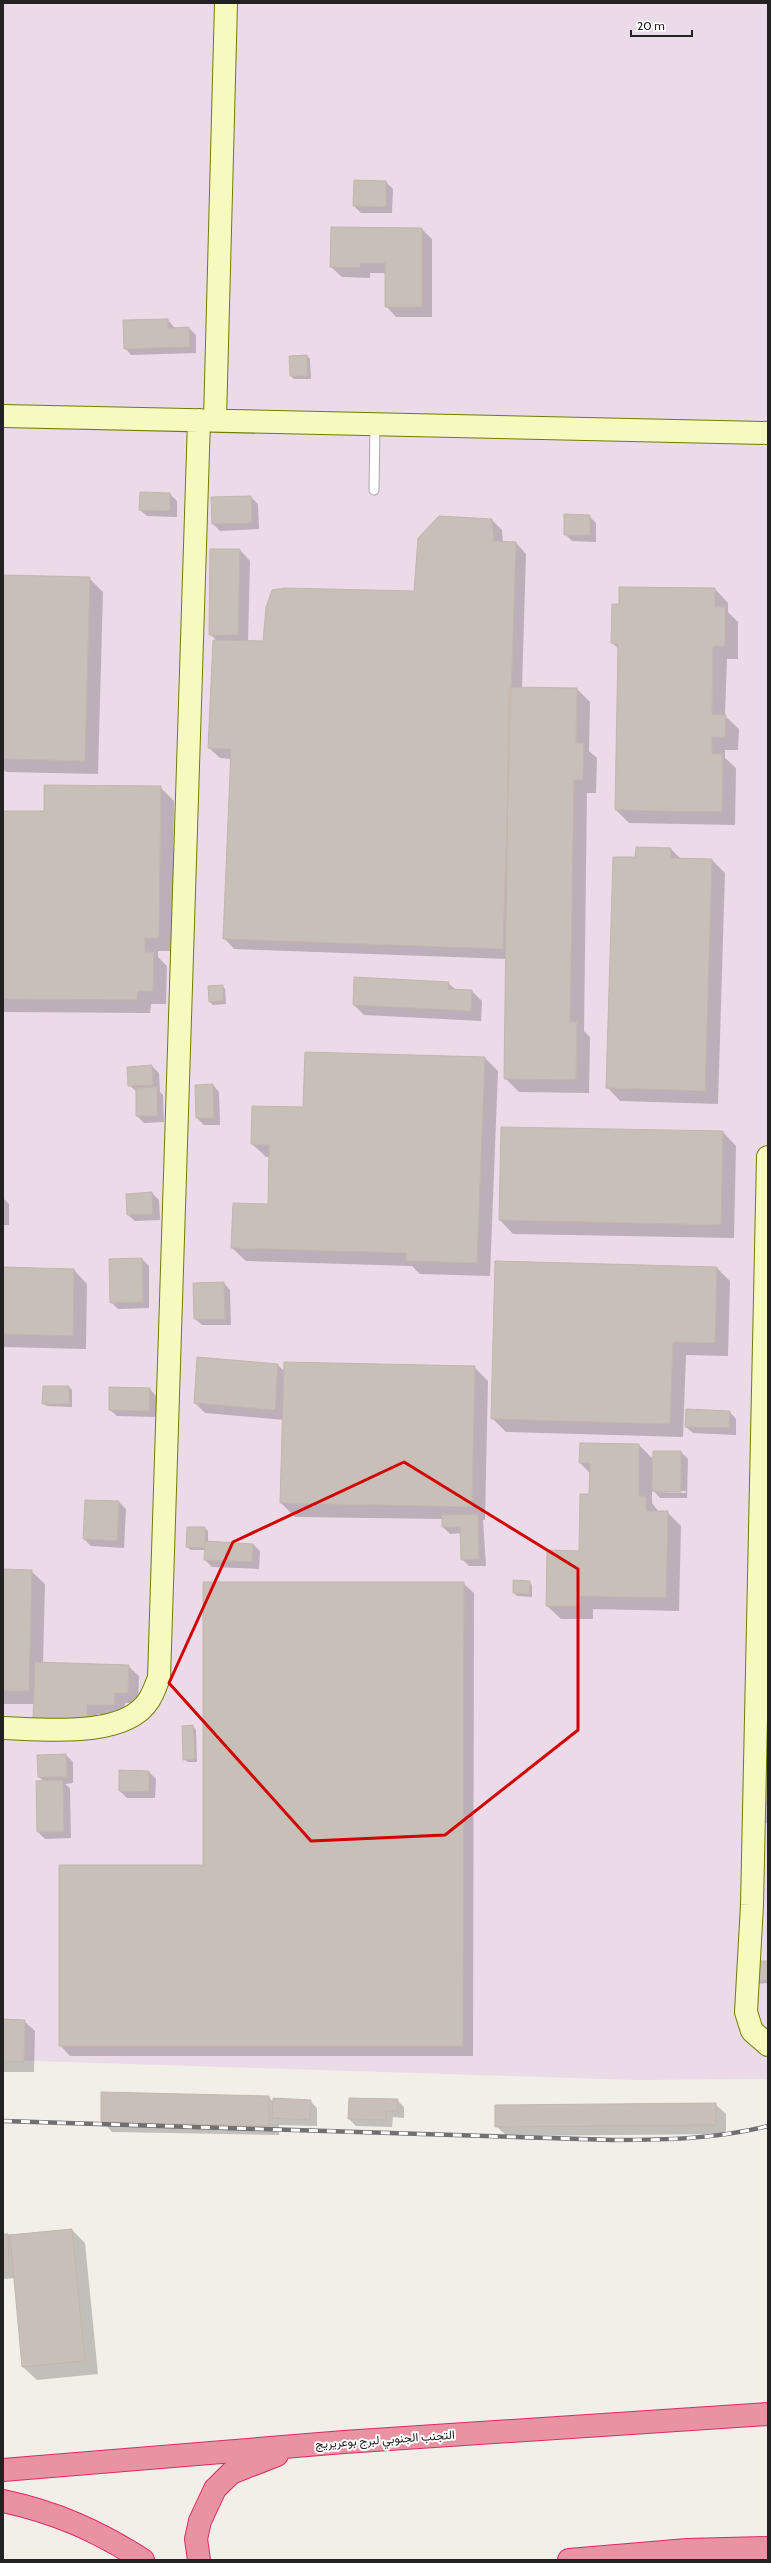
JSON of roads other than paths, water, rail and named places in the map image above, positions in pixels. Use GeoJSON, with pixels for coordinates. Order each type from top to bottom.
{"type":"FeatureCollection","features":[{"type":"Feature","properties":{"kind":"highway","name":"التجنب الجنوبي لبرج بوعريريج"},"geometry":{"type":"LineString","coordinates":[[3,2470],[344,2442],[768,2414]]}},
{"type":"Feature","properties":{"kind":"highway"},"geometry":{"type":"LineString","coordinates":[[199,2560],[196,2539],[200,2521],[215,2489],[231,2473],[287,2452],[344,2442]]}},
{"type":"Feature","properties":{"kind":"highway"},"geometry":{"type":"LineString","coordinates":[[3,2501],[36,2508],[78,2523],[98,2533],[143,2560]]}},
{"type":"Feature","properties":{"kind":"highway"},"geometry":{"type":"LineString","coordinates":[[569,2560],[687,2550],[768,2548]]}},
{"type":"Feature","properties":{"kind":"street"},"geometry":{"type":"LineString","coordinates":[[3,1728],[101,1728],[129,1718],[148,1702],[159,1678],[207,420],[226,3]]}},
{"type":"Feature","properties":{"kind":"street"},"geometry":{"type":"LineString","coordinates":[[3,416],[768,432]]}},
{"type":"Feature","properties":{"kind":"street"},"geometry":{"type":"LineString","coordinates":[[768,1157],[760,1911],[746,2012],[752,2031],[768,2045]]}},
{"type":"Feature","properties":{"kind":"lane"},"geometry":{"type":"LineString","coordinates":[[374,490],[375,424]]}},
{"type":"Feature","properties":{"kind":"railway"},"geometry":{"type":"LineString","coordinates":[[3,2121],[613,2140],[691,2138],[729,2134],[768,2126]]}}]}
